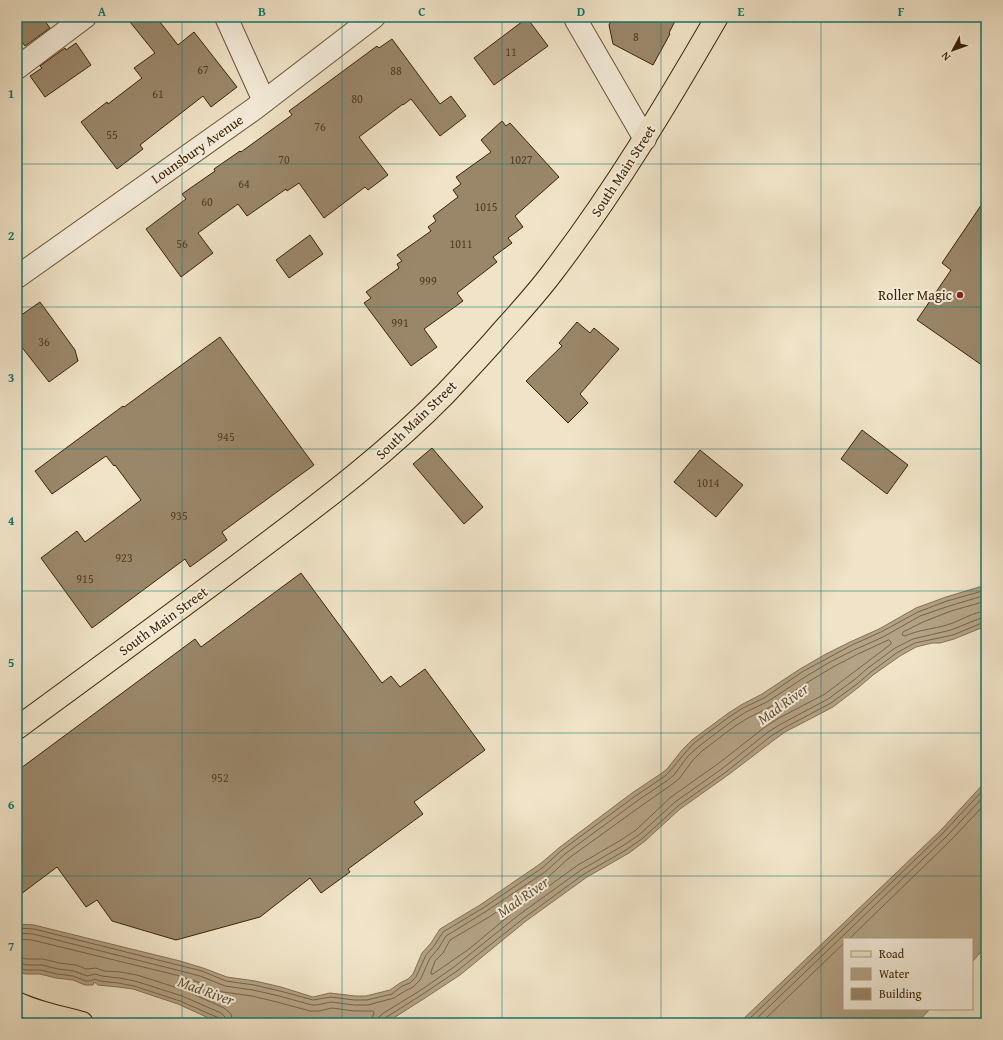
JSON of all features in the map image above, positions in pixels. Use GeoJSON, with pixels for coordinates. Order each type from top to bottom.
{"type":"FeatureCollection","features":[{"type":"Feature","properties":{"kind":"main road","name":"South Main Street"},"geometry":{"type":"LineString","coordinates":[[17,728],[219,580],[341,488],[417,422],[446,393],[520,312],[551,274],[587,225],[645,139],[717,17]]}},
{"type":"Feature","properties":{"kind":"main road"},"geometry":{"type":"LineString","coordinates":[[17,1003],[82,1023]]}},
{"type":"Feature","properties":{"kind":"street"},"geometry":{"type":"LineString","coordinates":[[17,68],[85,17]]}},
{"type":"Feature","properties":{"kind":"street"},"geometry":{"type":"LineString","coordinates":[[226,17],[264,101]]}},
{"type":"Feature","properties":{"kind":"street","name":"Lounsbury Avenue"},"geometry":{"type":"LineString","coordinates":[[17,277],[264,101],[374,17]]}},
{"type":"Feature","properties":{"kind":"street"},"geometry":{"type":"LineString","coordinates":[[575,17],[645,139]]}},
{"type":"Feature","properties":{"kind":"water","name":"Mad River"},"geometry":{"type":"Polygon","coordinates":[[[986,585],[986,626],[954,639],[916,647],[900,656],[873,675],[833,707],[785,732],[680,809],[645,841],[629,853],[587,877],[526,921],[460,975],[384,1023],[223,1023],[178,1004],[133,989],[98,985],[94,982],[93,985],[85,985],[73,980],[40,974],[26,974],[17,972],[17,924],[34,925],[180,961],[227,977],[281,987],[313,997],[330,993],[366,996],[390,990],[408,979],[413,974],[422,953],[440,929],[480,905],[540,864],[560,847],[632,793],[662,773],[692,740],[727,714],[826,654],[879,629],[916,608],[986,585]]]}},
{"type":"Feature","properties":{"kind":"water"},"geometry":{"type":"Polygon","coordinates":[[[986,781],[986,946],[973,961],[973,938],[843,938],[843,1010],[929,1010],[917,1023],[739,1023],[941,830],[986,781]]]}},
{"type":"Feature","properties":{"kind":"building"},"geometry":{"type":"Polygon","coordinates":[[[17,17],[42,17],[50,28],[25,46],[17,35],[17,17]]]}},
{"type":"Feature","properties":{"kind":"building"},"geometry":{"type":"Polygon","coordinates":[[[126,17],[156,17],[178,45],[194,32],[237,87],[211,107],[203,96],[140,145],[143,149],[117,169],[81,122],[142,78],[134,68],[155,53],[126,17]]]}},
{"type":"Feature","properties":{"kind":"building"},"geometry":{"type":"Polygon","coordinates":[[[613,17],[677,17],[669,33],[670,34],[653,65],[613,44],[609,25],[613,17]]]}},
{"type":"Feature","properties":{"kind":"building"},"geometry":{"type":"Polygon","coordinates":[[[527,18],[548,46],[494,85],[474,58],[527,18]]]}},
{"type":"Feature","properties":{"kind":"building"},"geometry":{"type":"Polygon","coordinates":[[[392,39],[440,104],[451,96],[466,116],[440,136],[411,99],[359,137],[388,175],[368,190],[365,187],[324,218],[299,183],[287,191],[286,189],[247,216],[238,204],[198,233],[213,253],[181,277],[146,229],[186,199],[182,194],[215,171],[214,169],[240,151],[241,152],[292,115],[289,111],[377,46],[379,48],[392,39]]]}},
{"type":"Feature","properties":{"kind":"building"},"geometry":{"type":"Polygon","coordinates":[[[76,43],[91,65],[45,97],[30,76],[42,68],[40,66],[65,48],[66,50],[76,43]]]}},
{"type":"Feature","properties":{"kind":"building"},"geometry":{"type":"Polygon","coordinates":[[[502,121],[506,126],[510,123],[559,177],[515,216],[523,227],[508,238],[512,243],[493,257],[497,262],[457,293],[463,301],[424,329],[437,347],[411,366],[364,303],[371,298],[366,292],[399,268],[397,264],[402,261],[397,255],[431,231],[428,227],[436,221],[433,216],[458,197],[453,190],[461,184],[456,177],[491,152],[481,140],[502,121]]]}},
{"type":"Feature","properties":{"kind":"building","name":"Roller Magic"},"geometry":{"type":"Polygon","coordinates":[[[986,198],[986,368],[917,320],[951,270],[942,263],[986,198]]]}},
{"type":"Feature","properties":{"kind":"building"},"geometry":{"type":"Polygon","coordinates":[[[310,235],[323,254],[289,278],[276,260],[310,235]]]}},
{"type":"Feature","properties":{"kind":"building"},"geometry":{"type":"Polygon","coordinates":[[[40,302],[75,350],[78,361],[49,382],[17,341],[17,318],[40,302]]]}},
{"type":"Feature","properties":{"kind":"building"},"geometry":{"type":"Polygon","coordinates":[[[577,322],[590,333],[594,328],[619,349],[580,394],[588,403],[568,423],[526,381],[562,346],[559,343],[577,322]]]}},
{"type":"Feature","properties":{"kind":"building"},"geometry":{"type":"Polygon","coordinates":[[[220,337],[314,465],[222,532],[227,540],[190,567],[185,559],[92,628],[41,558],[77,531],[85,542],[141,500],[115,465],[114,466],[106,456],[52,494],[35,471],[220,337]]]}},
{"type":"Feature","properties":{"kind":"building"},"geometry":{"type":"Polygon","coordinates":[[[862,430],[908,465],[887,494],[841,459],[862,430]]]}},
{"type":"Feature","properties":{"kind":"building"},"geometry":{"type":"Polygon","coordinates":[[[432,448],[483,507],[464,524],[413,464],[432,448]]]}},
{"type":"Feature","properties":{"kind":"building"},"geometry":{"type":"Polygon","coordinates":[[[700,450],[743,485],[716,517],[674,482],[700,450]]]}},
{"type":"Feature","properties":{"kind":"building"},"geometry":{"type":"Polygon","coordinates":[[[301,573],[382,683],[391,676],[400,687],[425,669],[485,750],[414,802],[423,814],[348,869],[350,872],[321,893],[310,878],[260,917],[176,940],[112,921],[97,900],[86,907],[57,867],[17,897],[17,771],[195,639],[201,647],[301,573]]]}},
{"type":"Feature","properties":{"kind":"place","name":"Roller Magic"},"geometry":{"type":"Point","coordinates":[960,295]}}]}
